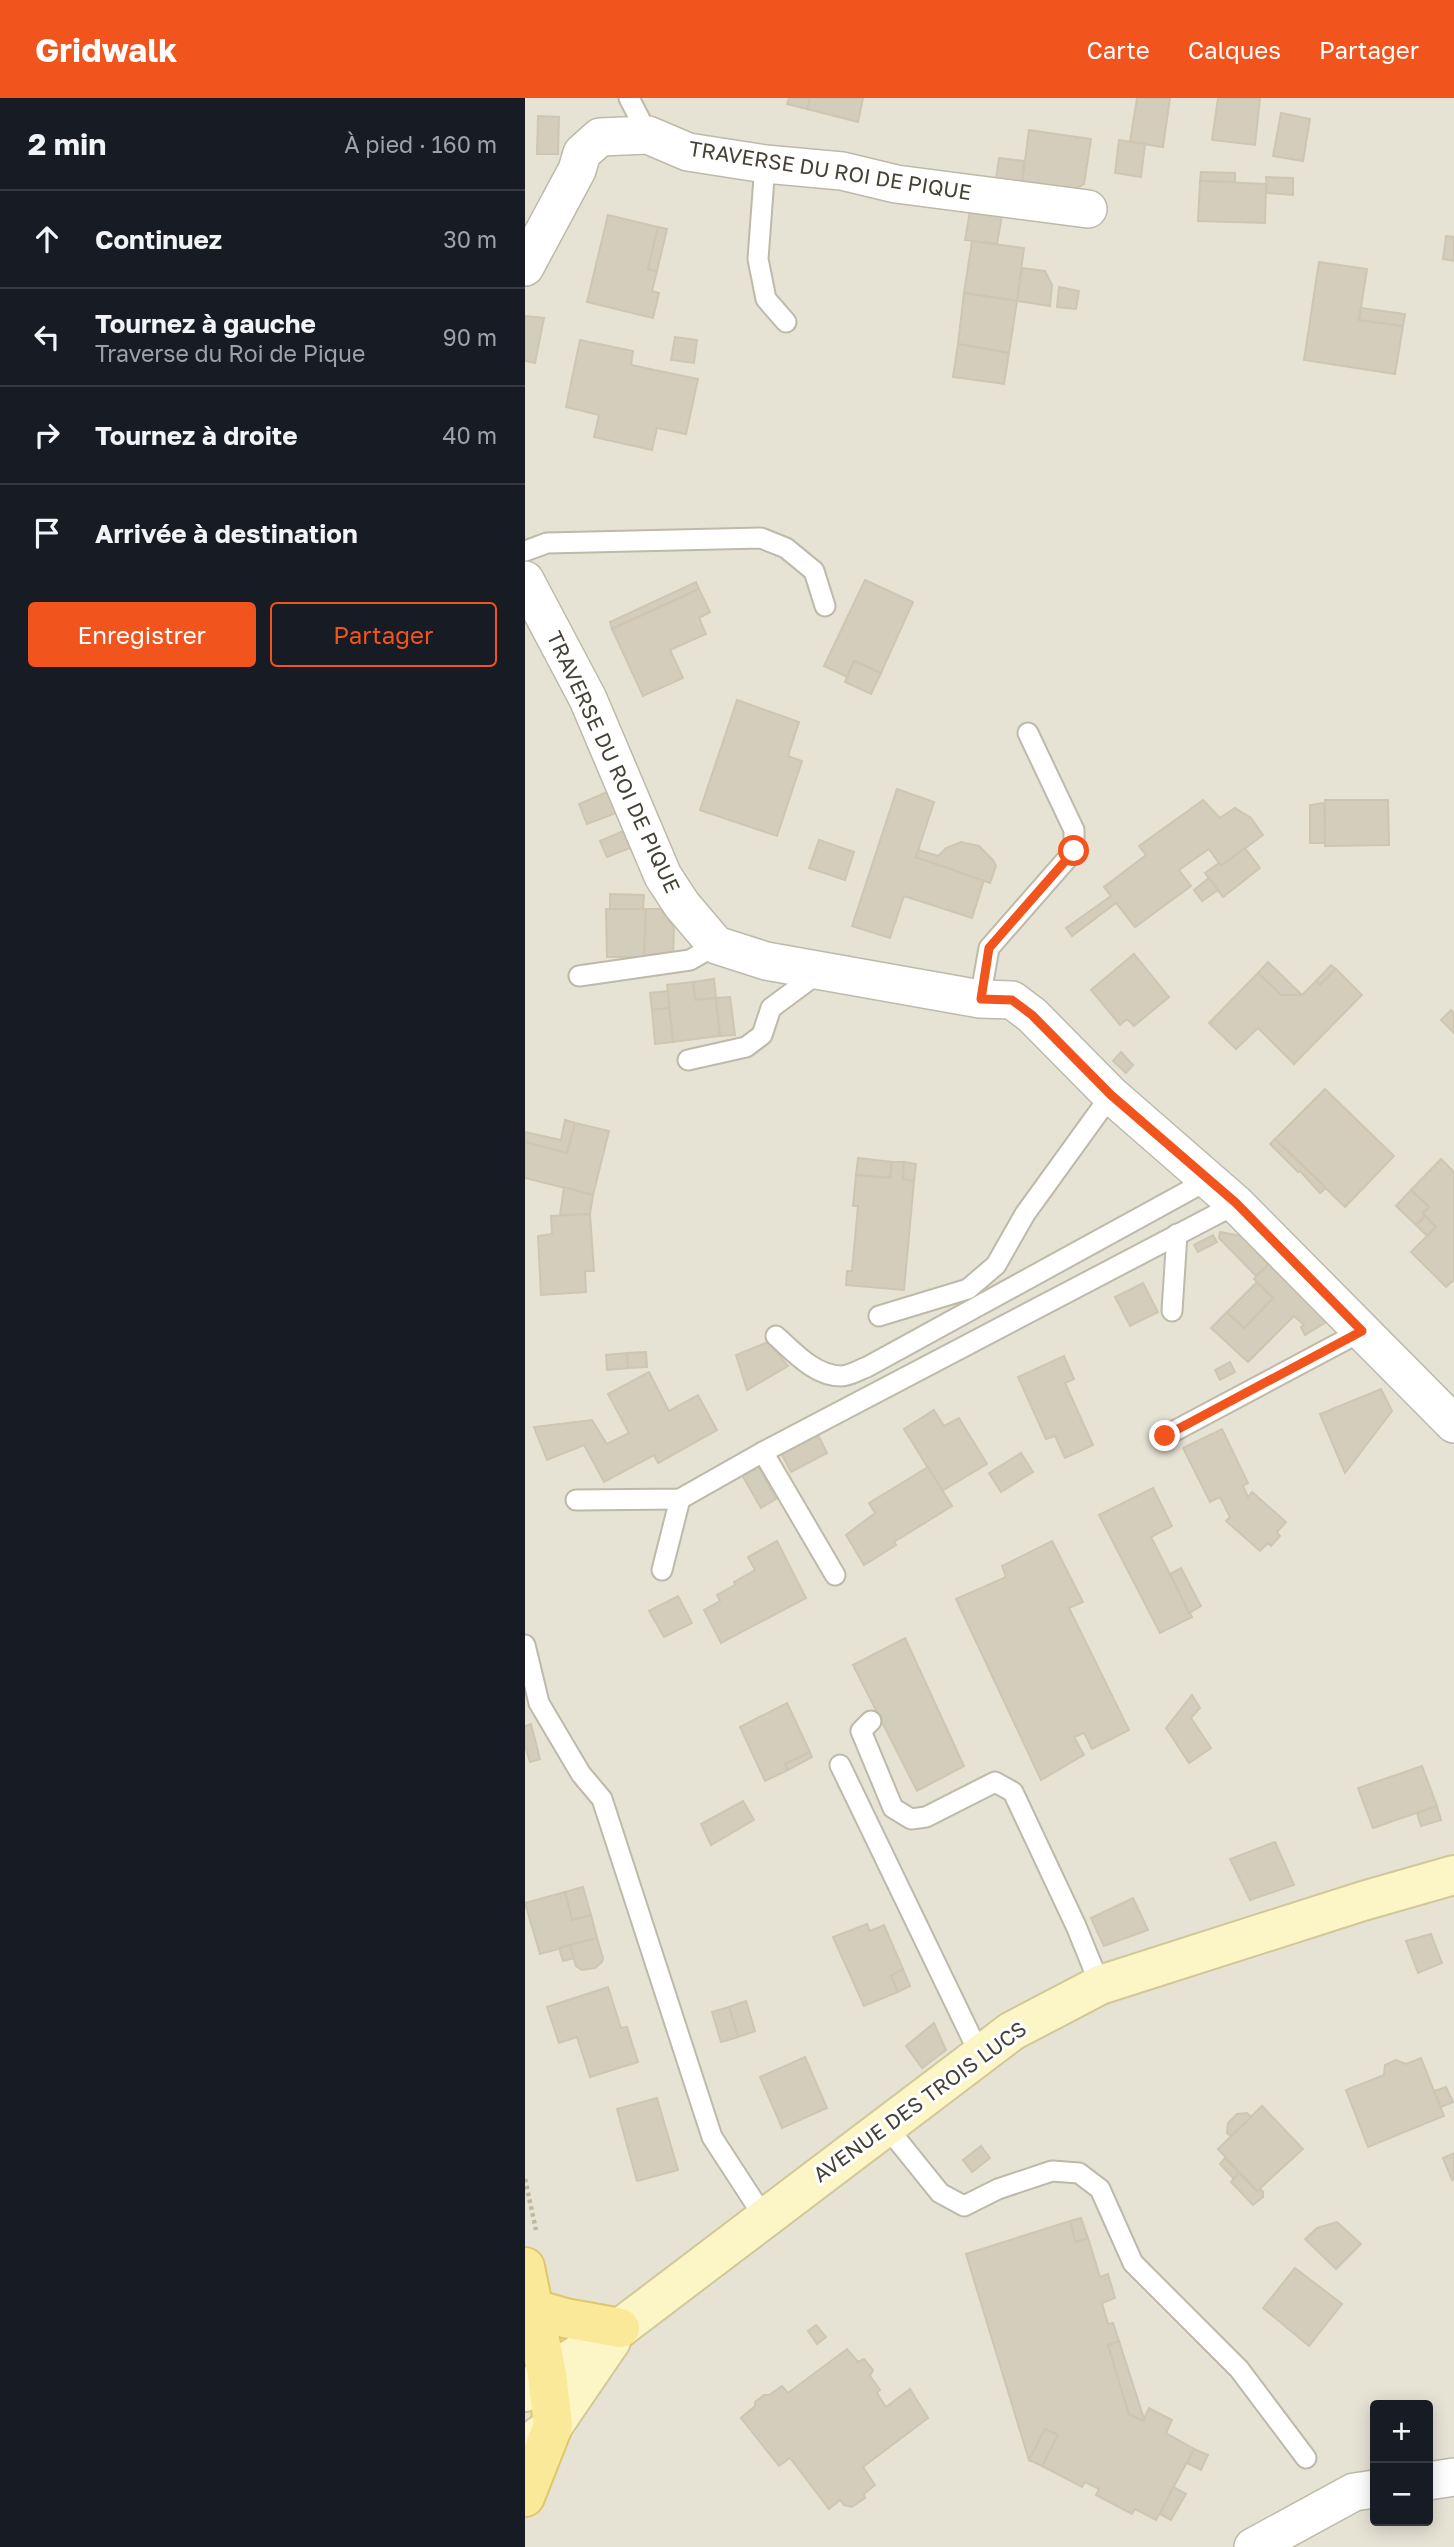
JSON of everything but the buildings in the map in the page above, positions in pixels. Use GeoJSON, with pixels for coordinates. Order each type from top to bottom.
{"type":"FeatureCollection","features":[{"type":"Feature","properties":{"kind":"main road","name":"AVENUE DES TROIS LUCS"},"geometry":{"type":"LineString","coordinates":[[536,2383],[620,2328],[1012,2031],[1100,1985],[1363,1901],[1454,1875]]}},
{"type":"Feature","properties":{"kind":"main road"},"geometry":{"type":"LineString","coordinates":[[525,2267],[534,2309],[539,2436],[525,2497]]}},
{"type":"Feature","properties":{"kind":"main road"},"geometry":{"type":"LineString","coordinates":[[534,2309],[565,2318],[620,2328]]}},
{"type":"Feature","properties":{"kind":"main road","name":"AVENUE DES TROIS LUCS"},"geometry":{"type":"LineString","coordinates":[[539,2436],[620,2328]]}},
{"type":"Feature","properties":{"kind":"street","name":"TRAVERSE DU ROI DE PIQUE"},"geometry":{"type":"LineString","coordinates":[[525,267],[576,170],[582,153],[600,137],[648,135],[688,152],[765,164],[842,171],[896,184],[1088,209]]}},
{"type":"Feature","properties":{"kind":"street","name":"TRAVERSE DU ROI DE PIQUE"},"geometry":{"type":"LineString","coordinates":[[525,580],[588,699],[663,876],[682,905],[716,945]]}},
{"type":"Feature","properties":{"kind":"street"},"geometry":{"type":"LineString","coordinates":[[716,945],[766,961],[981,999],[1012,1000],[1032,1015],[1111,1095],[1223,1191],[1454,1424]]}},
{"type":"Feature","properties":{"kind":"street"},"geometry":{"type":"LineString","coordinates":[[1433,2480],[1454,2477]]}},
{"type":"Feature","properties":{"kind":"street"},"geometry":{"type":"LineString","coordinates":[[1253,2547],[1354,2491],[1370,2489]]}},
{"type":"Feature","properties":{"kind":"lane"},"geometry":{"type":"LineString","coordinates":[[629,98],[648,135]]}},
{"type":"Feature","properties":{"kind":"lane"},"geometry":{"type":"LineString","coordinates":[[765,164],[758,259],[766,299],[786,322]]}},
{"type":"Feature","properties":{"kind":"lane"},"geometry":{"type":"LineString","coordinates":[[525,551],[547,543],[761,538],[786,548],[814,571],[825,606]]}},
{"type":"Feature","properties":{"kind":"lane"},"geometry":{"type":"LineString","coordinates":[[981,999],[989,948],[1074,851],[1074,830],[1028,733]]}},
{"type":"Feature","properties":{"kind":"lane"},"geometry":{"type":"LineString","coordinates":[[579,976],[690,960],[716,945]]}},
{"type":"Feature","properties":{"kind":"lane"},"geometry":{"type":"LineString","coordinates":[[688,1060],[746,1047],[762,1035],[771,1007],[822,971]]}},
{"type":"Feature","properties":{"kind":"lane"},"geometry":{"type":"LineString","coordinates":[[879,1317],[968,1289],[996,1265],[1025,1214],[1111,1095]]}},
{"type":"Feature","properties":{"kind":"lane"},"geometry":{"type":"LineString","coordinates":[[576,1500],[680,1499],[763,1452],[1177,1234],[1223,1191]]}},
{"type":"Feature","properties":{"kind":"lane"},"geometry":{"type":"LineString","coordinates":[[776,1336],[803,1360],[821,1371],[842,1376],[855,1372],[1223,1191]]}},
{"type":"Feature","properties":{"kind":"lane"},"geometry":{"type":"LineString","coordinates":[[1172,1311],[1177,1234]]}},
{"type":"Feature","properties":{"kind":"lane"},"geometry":{"type":"LineString","coordinates":[[1165,1436],[1362,1331]]}},
{"type":"Feature","properties":{"kind":"lane"},"geometry":{"type":"LineString","coordinates":[[763,1452],[835,1575]]}},
{"type":"Feature","properties":{"kind":"lane"},"geometry":{"type":"LineString","coordinates":[[662,1570],[680,1499]]}},
{"type":"Feature","properties":{"kind":"lane"},"geometry":{"type":"LineString","coordinates":[[525,1645],[539,1703],[581,1774],[602,1800],[712,2137],[764,2217]]}},
{"type":"Feature","properties":{"kind":"lane"},"geometry":{"type":"LineString","coordinates":[[871,1721],[861,1731],[893,1808],[911,1819],[926,1817],[995,1782],[1013,1792],[1076,1926],[1100,1985]]}},
{"type":"Feature","properties":{"kind":"lane"},"geometry":{"type":"LineString","coordinates":[[840,1765],[980,2055]]}},
{"type":"Feature","properties":{"kind":"lane"},"geometry":{"type":"LineString","coordinates":[[886,2126],[940,2193],[964,2206],[998,2189],[1052,2171],[1079,2173],[1100,2189],[1133,2263],[1239,2369],[1306,2458]]}},
{"type":"Feature","properties":{"kind":"shaded area"},"geometry":{"type":"Polygon","coordinates":[[[525,98],[1454,98],[1454,2547],[525,2547],[525,98]]]}},
{"type":"Feature","properties":{"kind":"route"},"geometry":{"type":"LineString","coordinates":[[1074,851],[989,948],[981,999],[1012,1000],[1032,1015],[1111,1095],[1236,1203],[1362,1331],[1165,1436]]}}]}
